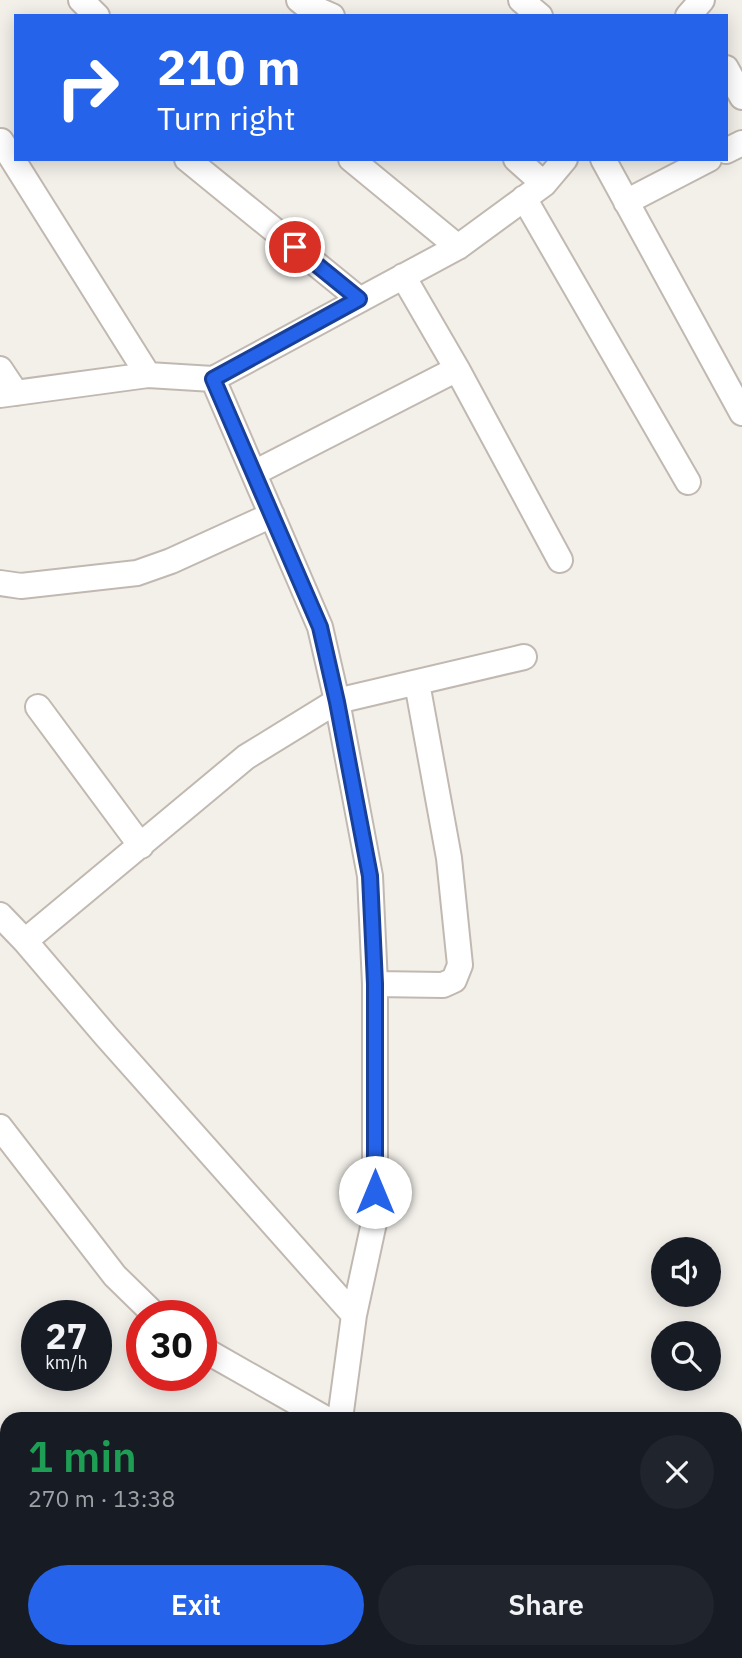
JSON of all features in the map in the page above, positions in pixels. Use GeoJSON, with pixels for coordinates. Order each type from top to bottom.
{"type":"FeatureCollection","features":[{"type":"Feature","properties":{"kind":"street"},"geometry":{"type":"LineString","coordinates":[[81,0],[95,14]]}},
{"type":"Feature","properties":{"kind":"street"},"geometry":{"type":"LineString","coordinates":[[299,0],[327,14]]}},
{"type":"Feature","properties":{"kind":"street"},"geometry":{"type":"LineString","coordinates":[[521,0],[538,14]]}},
{"type":"Feature","properties":{"kind":"street"},"geometry":{"type":"LineString","coordinates":[[728,72],[742,97]]}},
{"type":"Feature","properties":{"kind":"street"},"geometry":{"type":"LineString","coordinates":[[1,141],[148,375]]}},
{"type":"Feature","properties":{"kind":"street"},"geometry":{"type":"LineString","coordinates":[[189,161],[359,299]]}},
{"type":"Feature","properties":{"kind":"street"},"geometry":{"type":"LineString","coordinates":[[353,161],[458,247]]}},
{"type":"Feature","properties":{"kind":"street"},"geometry":{"type":"LineString","coordinates":[[517,161],[688,482]]}},
{"type":"Feature","properties":{"kind":"street"},"geometry":{"type":"LineString","coordinates":[[0,369],[8,394],[148,375],[213,379],[458,247],[534,191],[563,161]]}},
{"type":"Feature","properties":{"kind":"street"},"geometry":{"type":"LineString","coordinates":[[604,161],[742,413]]}},
{"type":"Feature","properties":{"kind":"street"},"geometry":{"type":"LineString","coordinates":[[626,202],[705,161]]}},
{"type":"Feature","properties":{"kind":"street"},"geometry":{"type":"LineString","coordinates":[[403,276],[457,369],[560,560]]}},
{"type":"Feature","properties":{"kind":"street"},"geometry":{"type":"LineString","coordinates":[[254,473],[457,369]]}},
{"type":"Feature","properties":{"kind":"street"},"geometry":{"type":"LineString","coordinates":[[213,379],[320,627],[370,876],[375,984],[375,1217],[354,1315],[341,1412]]}},
{"type":"Feature","properties":{"kind":"street"},"geometry":{"type":"LineString","coordinates":[[0,583],[21,586],[137,573],[172,561],[272,515]]}},
{"type":"Feature","properties":{"kind":"street"},"geometry":{"type":"LineString","coordinates":[[25,941],[246,757],[337,702],[524,657]]}},
{"type":"Feature","properties":{"kind":"street"},"geometry":{"type":"LineString","coordinates":[[375,984],[443,985],[454,980],[460,965],[449,858],[417,683]]}},
{"type":"Feature","properties":{"kind":"street"},"geometry":{"type":"LineString","coordinates":[[38,707],[141,846]]}},
{"type":"Feature","properties":{"kind":"street"},"geometry":{"type":"LineString","coordinates":[[0,915],[354,1315]]}},
{"type":"Feature","properties":{"kind":"street"},"geometry":{"type":"LineString","coordinates":[[0,1127],[115,1276],[140,1300]]}},
{"type":"Feature","properties":{"kind":"street"},"geometry":{"type":"LineString","coordinates":[[217,1357],[314,1412]]}},
{"type":"Feature","properties":{"kind":"route"},"geometry":{"type":"LineString","coordinates":[[295,247],[359,299],[213,379],[320,627],[337,702],[370,876],[375,984],[375,1192]]}}]}
